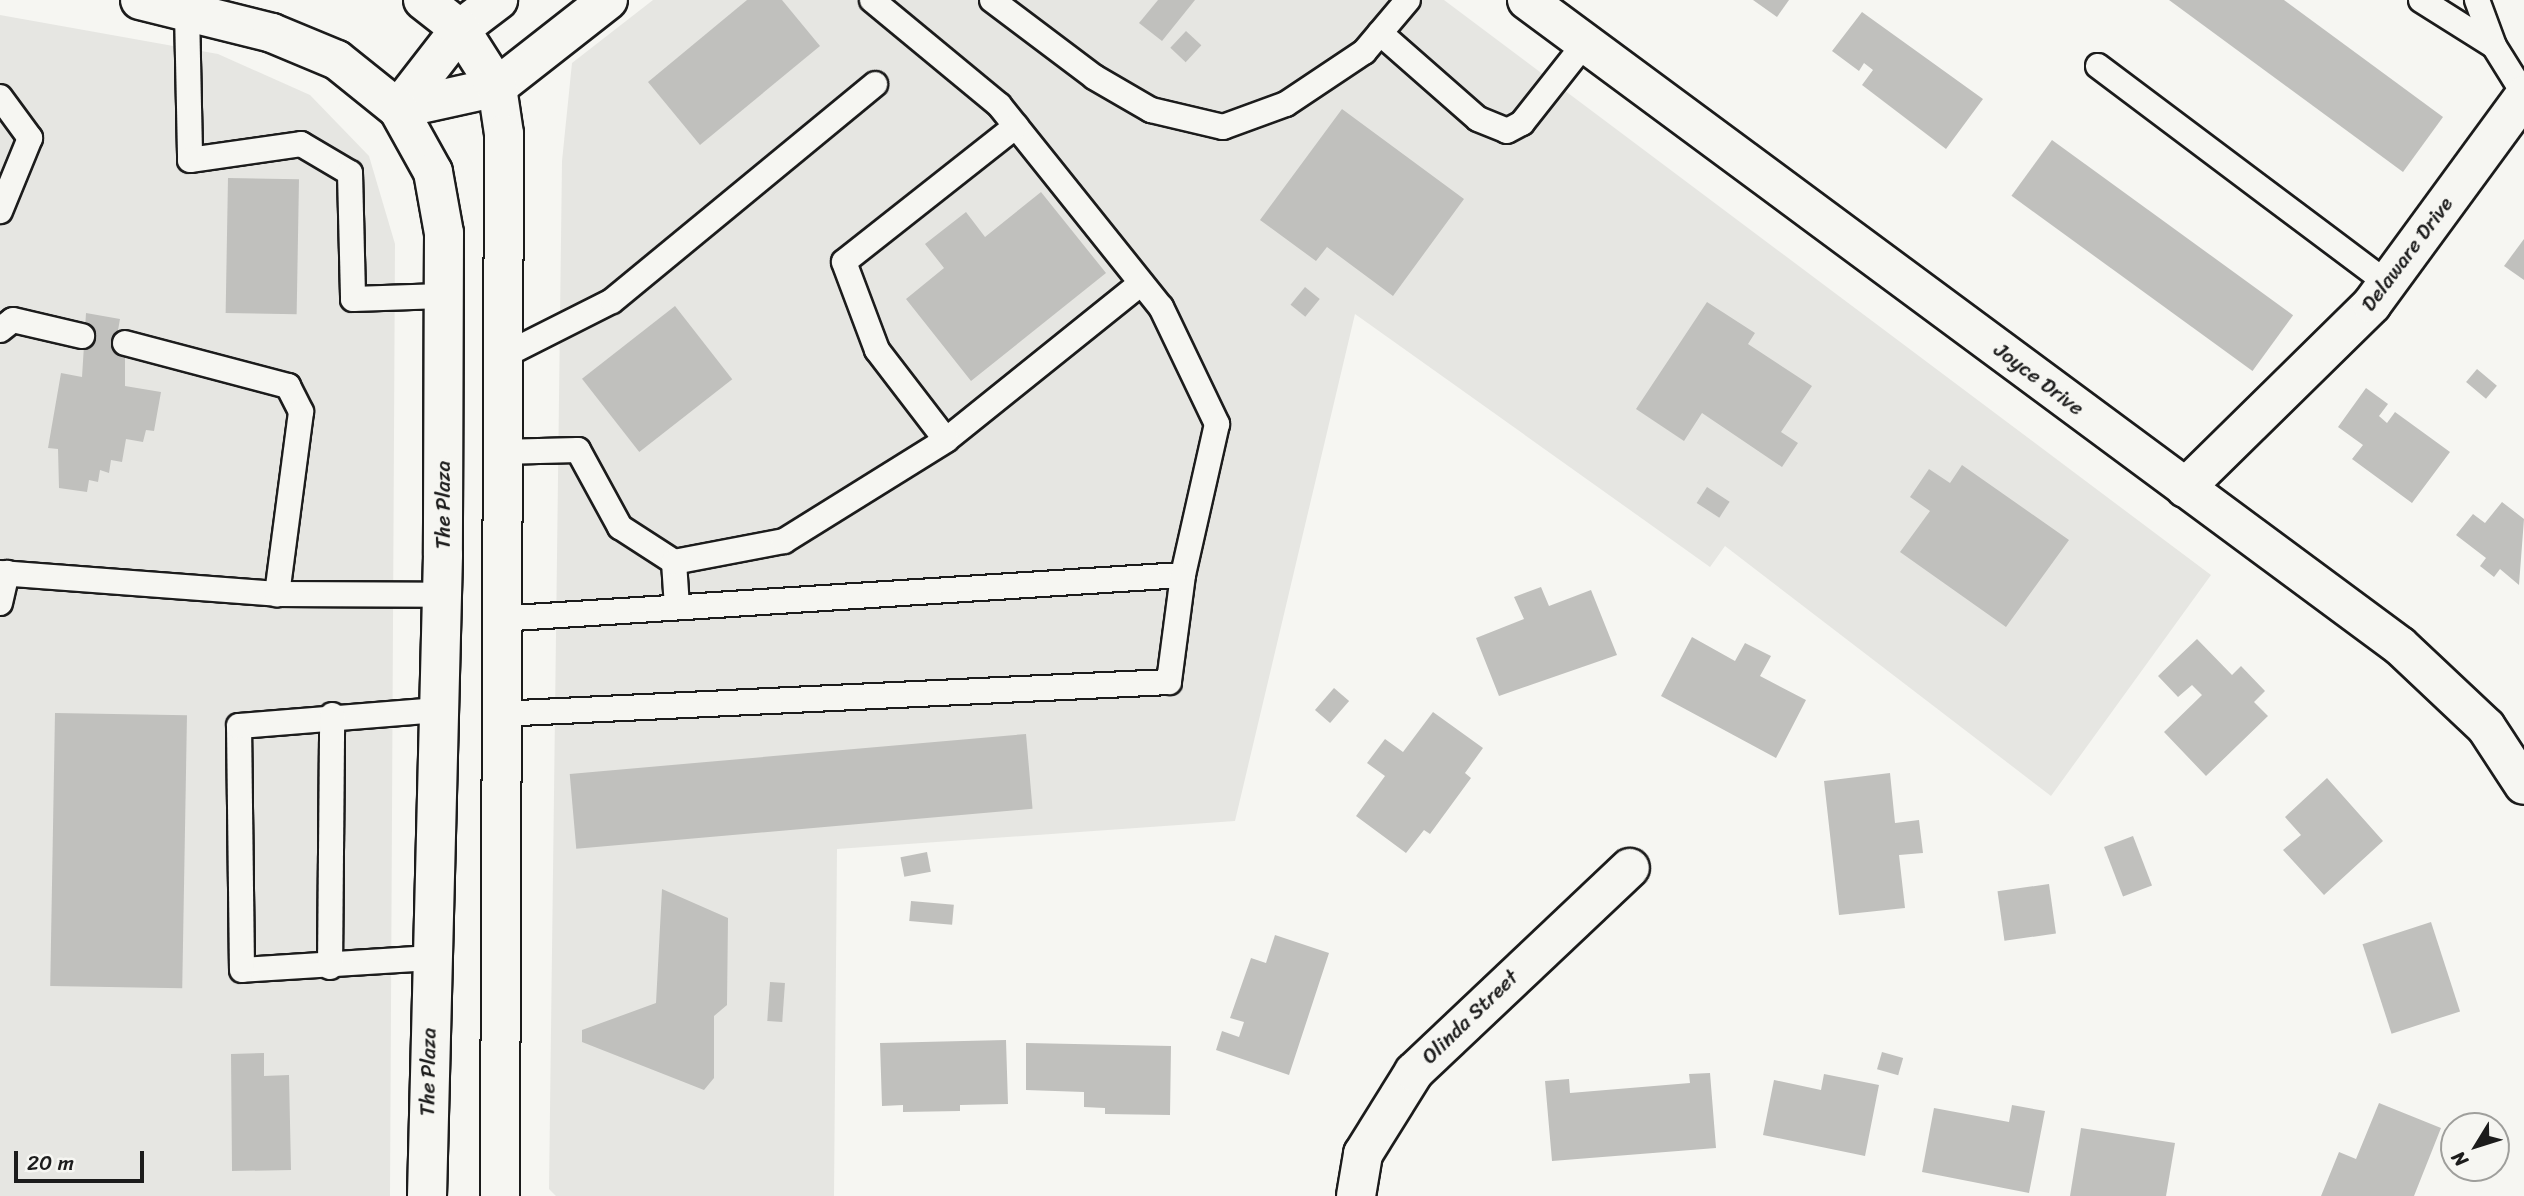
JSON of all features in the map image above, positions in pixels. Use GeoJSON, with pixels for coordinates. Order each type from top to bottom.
{"type":"FeatureCollection","features":[{"type":"Feature","properties":{"kind":"main road","name":"The Plaza"},"geometry":{"type":"LineString","coordinates":[[140,0],[272,33],[337,60],[398,109],[433,172],[444,233],[441,595],[427,1196]]}},
{"type":"Feature","properties":{"kind":"main road"},"geometry":{"type":"LineString","coordinates":[[423,0],[460,29],[497,87],[504,134],[498,619],[500,1196]]}},
{"type":"Feature","properties":{"kind":"main road"},"geometry":{"type":"LineString","coordinates":[[398,109],[460,29],[498,0]]}},
{"type":"Feature","properties":{"kind":"main road"},"geometry":{"type":"LineString","coordinates":[[398,109],[497,87],[608,0]]}},
{"type":"Feature","properties":{"kind":"main road","name":"Joyce Drive"},"geometry":{"type":"LineString","coordinates":[[1527,0],[2445,684],[2486,727],[2524,785]]}},
{"type":"Feature","properties":{"kind":"main road","name":"Delaware Drive"},"geometry":{"type":"LineString","coordinates":[[2185,488],[2387,283],[2524,95]]}},
{"type":"Feature","properties":{"kind":"main road","name":"Olinda Street"},"geometry":{"type":"LineString","coordinates":[[1356,1196],[1363,1154],[1414,1072],[1630,868]]}},
{"type":"Feature","properties":{"kind":"lane"},"geometry":{"type":"LineString","coordinates":[[498,714],[1169,682],[1183,575],[1217,424],[1161,307],[999,104],[872,0]]}},
{"type":"Feature","properties":{"kind":"lane"},"geometry":{"type":"LineString","coordinates":[[992,0],[1094,77],[1151,110],[1223,127],[1286,104],[1364,52],[1408,0]]}},
{"type":"Feature","properties":{"kind":"lane"},"geometry":{"type":"LineString","coordinates":[[2421,0],[2494,46]]}},
{"type":"Feature","properties":{"kind":"lane"},"geometry":{"type":"LineString","coordinates":[[2477,0],[2494,46],[2524,95]]}},
{"type":"Feature","properties":{"kind":"lane"},"geometry":{"type":"LineString","coordinates":[[187,12],[190,160],[301,144],[350,173],[353,299],[443,296]]}},
{"type":"Feature","properties":{"kind":"lane"},"geometry":{"type":"LineString","coordinates":[[1380,33],[1478,119],[1507,131],[1522,123],[1586,43]]}},
{"type":"Feature","properties":{"kind":"lane"},"geometry":{"type":"LineString","coordinates":[[2098,66],[2387,283]]}},
{"type":"Feature","properties":{"kind":"lane"},"geometry":{"type":"LineString","coordinates":[[501,357],[612,301],[875,84]]}},
{"type":"Feature","properties":{"kind":"lane"},"geometry":{"type":"LineString","coordinates":[[0,97],[30,138],[0,211]]}},
{"type":"Feature","properties":{"kind":"lane"},"geometry":{"type":"LineString","coordinates":[[946,440],[877,350],[844,262],[1016,126]]}},
{"type":"Feature","properties":{"kind":"lane"},"geometry":{"type":"LineString","coordinates":[[500,452],[578,450],[620,527],[674,562],[784,541],[946,440],[1140,283]]}},
{"type":"Feature","properties":{"kind":"lane"},"geometry":{"type":"LineString","coordinates":[[0,330],[13,320],[82,336]]}},
{"type":"Feature","properties":{"kind":"lane"},"geometry":{"type":"LineString","coordinates":[[125,343],[288,386],[301,412],[277,594]]}},
{"type":"Feature","properties":{"kind":"lane"},"geometry":{"type":"LineString","coordinates":[[674,562],[677,607]]}},
{"type":"Feature","properties":{"kind":"lane"},"geometry":{"type":"LineString","coordinates":[[0,603],[4,573],[277,594],[441,595]]}},
{"type":"Feature","properties":{"kind":"lane"},"geometry":{"type":"LineString","coordinates":[[498,619],[1183,575]]}},
{"type":"Feature","properties":{"kind":"lane"},"geometry":{"type":"LineString","coordinates":[[431,958],[330,967],[242,970],[239,726],[332,715],[438,710]]}},
{"type":"Feature","properties":{"kind":"lane"},"geometry":{"type":"LineString","coordinates":[[330,967],[332,715]]}},
{"type":"Feature","properties":{"kind":"shaded area"},"geometry":{"type":"Polygon","coordinates":[[[653,0],[1444,0],[2211,575],[2051,796],[1725,546],[1710,567],[1355,314],[1235,821],[837,849],[834,1196],[556,1196],[549,1189],[562,161],[572,63],[653,0]]]}},
{"type":"Feature","properties":{"kind":"shaded area"},"geometry":{"type":"Polygon","coordinates":[[[0,15],[218,54],[310,95],[369,156],[395,244],[390,1196],[0,1196],[0,15]]]}},
{"type":"Feature","properties":{"kind":"building"},"geometry":{"type":"Polygon","coordinates":[[[747,0],[782,0],[820,46],[700,145],[648,82],[747,0]]]}},
{"type":"Feature","properties":{"kind":"building"},"geometry":{"type":"Polygon","coordinates":[[[1158,0],[1195,0],[1162,41],[1139,23],[1158,0]]]}},
{"type":"Feature","properties":{"kind":"building"},"geometry":{"type":"Polygon","coordinates":[[[1753,0],[1789,0],[1777,17],[1753,0]]]}},
{"type":"Feature","properties":{"kind":"building"},"geometry":{"type":"Polygon","coordinates":[[[2169,0],[2284,0],[2443,117],[2403,172],[2169,0]]]}},
{"type":"Feature","properties":{"kind":"building"},"geometry":{"type":"Polygon","coordinates":[[[1862,12],[1983,99],[1946,149],[1862,85],[1873,70],[1864,63],[1859,71],[1832,51],[1862,12]]]}},
{"type":"Feature","properties":{"kind":"building"},"geometry":{"type":"Polygon","coordinates":[[[1186,31],[1201,45],[1186,62],[1170,48],[1186,31]]]}},
{"type":"Feature","properties":{"kind":"building"},"geometry":{"type":"Polygon","coordinates":[[[1342,109],[1464,199],[1393,296],[1327,247],[1316,261],[1260,220],[1342,109]]]}},
{"type":"Feature","properties":{"kind":"building"},"geometry":{"type":"Polygon","coordinates":[[[2052,140],[2293,315],[2253,371],[2011,196],[2052,140]]]}},
{"type":"Feature","properties":{"kind":"building"},"geometry":{"type":"Polygon","coordinates":[[[228,178],[299,179],[297,314],[226,313],[228,178]]]}},
{"type":"Feature","properties":{"kind":"building"},"geometry":{"type":"Polygon","coordinates":[[[1041,192],[1106,273],[971,381],[906,299],[944,268],[925,244],[966,212],[985,237],[1041,192]]]}},
{"type":"Feature","properties":{"kind":"building"},"geometry":{"type":"Polygon","coordinates":[[[2524,239],[2524,280],[2504,266],[2524,239]]]}},
{"type":"Feature","properties":{"kind":"building"},"geometry":{"type":"Polygon","coordinates":[[[1305,287],[1320,299],[1305,317],[1291,305],[1305,287]]]}},
{"type":"Feature","properties":{"kind":"building"},"geometry":{"type":"Polygon","coordinates":[[[1707,302],[1755,333],[1748,344],[1812,386],[1781,432],[1798,443],[1782,467],[1702,413],[1684,441],[1636,409],[1707,302]]]}},
{"type":"Feature","properties":{"kind":"building"},"geometry":{"type":"Polygon","coordinates":[[[675,306],[732,379],[639,452],[582,379],[675,306]]]}},
{"type":"Feature","properties":{"kind":"building"},"geometry":{"type":"Polygon","coordinates":[[[86,313],[120,319],[116,342],[125,343],[125,386],[161,392],[154,431],[146,430],[143,442],[126,439],[122,462],[111,460],[109,473],[100,470],[98,482],[89,480],[87,492],[59,488],[58,449],[48,448],[61,373],[82,377],[86,313]]]}},
{"type":"Feature","properties":{"kind":"building"},"geometry":{"type":"Polygon","coordinates":[[[2477,369],[2497,386],[2486,399],[2466,382],[2477,369]]]}},
{"type":"Feature","properties":{"kind":"building"},"geometry":{"type":"Polygon","coordinates":[[[2366,388],[2388,404],[2379,416],[2387,423],[2395,412],[2450,452],[2412,503],[2352,459],[2363,445],[2338,427],[2366,388]]]}},
{"type":"Feature","properties":{"kind":"building"},"geometry":{"type":"Polygon","coordinates":[[[1962,465],[2069,540],[2006,627],[1900,552],[1930,511],[1910,497],[1929,469],[1950,483],[1962,465]]]}},
{"type":"Feature","properties":{"kind":"building"},"geometry":{"type":"Polygon","coordinates":[[[1707,487],[1730,502],[1719,518],[1697,503],[1707,487]]]}},
{"type":"Feature","properties":{"kind":"building"},"geometry":{"type":"Polygon","coordinates":[[[2502,502],[2524,519],[2519,585],[2500,569],[2494,577],[2480,566],[2486,558],[2456,535],[2473,514],[2485,523],[2502,502]]]}},
{"type":"Feature","properties":{"kind":"building"},"geometry":{"type":"Polygon","coordinates":[[[1541,587],[1549,606],[1591,590],[1617,655],[1499,696],[1476,638],[1524,619],[1514,597],[1541,587]]]}},
{"type":"Feature","properties":{"kind":"building"},"geometry":{"type":"Polygon","coordinates":[[[1692,637],[1735,661],[1745,643],[1771,656],[1760,676],[1806,700],[1776,758],[1661,696],[1692,637]]]}},
{"type":"Feature","properties":{"kind":"building"},"geometry":{"type":"Polygon","coordinates":[[[2197,639],[2232,675],[2241,666],[2265,691],[2254,702],[2268,716],[2206,776],[2164,732],[2202,695],[2192,685],[2178,697],[2158,676],[2197,639]]]}},
{"type":"Feature","properties":{"kind":"building"},"geometry":{"type":"Polygon","coordinates":[[[1334,688],[1349,701],[1330,723],[1315,710],[1334,688]]]}},
{"type":"Feature","properties":{"kind":"building"},"geometry":{"type":"Polygon","coordinates":[[[1433,712],[1483,748],[1465,773],[1471,778],[1430,834],[1424,830],[1406,853],[1356,816],[1385,776],[1367,763],[1385,739],[1403,752],[1433,712]]]}},
{"type":"Feature","properties":{"kind":"building"},"geometry":{"type":"Polygon","coordinates":[[[55,713],[187,715],[182,988],[50,986],[55,713]]]}},
{"type":"Feature","properties":{"kind":"building"},"geometry":{"type":"Polygon","coordinates":[[[1026,734],[1033,809],[576,849],[570,774],[1026,734]]]}},
{"type":"Feature","properties":{"kind":"building"},"geometry":{"type":"Polygon","coordinates":[[[1890,773],[1895,823],[1919,820],[1923,853],[1899,855],[1905,908],[1839,915],[1824,781],[1890,773]]]}},
{"type":"Feature","properties":{"kind":"building"},"geometry":{"type":"Polygon","coordinates":[[[2327,778],[2383,841],[2324,895],[2283,850],[2301,835],[2285,817],[2327,778]]]}},
{"type":"Feature","properties":{"kind":"building"},"geometry":{"type":"Polygon","coordinates":[[[2133,836],[2152,885],[2123,897],[2104,847],[2133,836]]]}},
{"type":"Feature","properties":{"kind":"building"},"geometry":{"type":"Polygon","coordinates":[[[927,852],[931,872],[904,877],[900,857],[927,852]]]}},
{"type":"Feature","properties":{"kind":"building"},"geometry":{"type":"Polygon","coordinates":[[[2049,884],[2056,934],[2004,941],[1998,891],[2049,884]]]}},
{"type":"Feature","properties":{"kind":"building"},"geometry":{"type":"Polygon","coordinates":[[[662,889],[728,918],[727,1005],[714,1016],[714,1078],[704,1090],[582,1042],[582,1030],[656,1003],[662,889]]]}},
{"type":"Feature","properties":{"kind":"building"},"geometry":{"type":"Polygon","coordinates":[[[911,901],[954,905],[952,925],[909,921],[911,901]]]}},
{"type":"Feature","properties":{"kind":"building"},"geometry":{"type":"Polygon","coordinates":[[[2431,922],[2460,1011],[2392,1034],[2363,944],[2431,922]]]}},
{"type":"Feature","properties":{"kind":"building"},"geometry":{"type":"Polygon","coordinates":[[[1275,935],[1329,953],[1289,1075],[1216,1050],[1222,1031],[1239,1037],[1244,1022],[1230,1018],[1251,958],[1266,963],[1275,935]]]}},
{"type":"Feature","properties":{"kind":"building"},"geometry":{"type":"Polygon","coordinates":[[[770,982],[785,983],[782,1022],[767,1021],[770,982]]]}},
{"type":"Feature","properties":{"kind":"building"},"geometry":{"type":"Polygon","coordinates":[[[1006,1040],[1008,1104],[960,1105],[960,1111],[903,1112],[903,1105],[882,1106],[880,1043],[1006,1040]]]}},
{"type":"Feature","properties":{"kind":"building"},"geometry":{"type":"Polygon","coordinates":[[[1026,1043],[1171,1046],[1170,1115],[1105,1114],[1105,1108],[1084,1107],[1084,1092],[1026,1090],[1026,1043]]]}},
{"type":"Feature","properties":{"kind":"building"},"geometry":{"type":"Polygon","coordinates":[[[1882,1052],[1903,1058],[1898,1075],[1877,1069],[1882,1052]]]}},
{"type":"Feature","properties":{"kind":"building"},"geometry":{"type":"Polygon","coordinates":[[[264,1053],[264,1076],[289,1075],[291,1170],[232,1171],[231,1054],[264,1053]]]}},
{"type":"Feature","properties":{"kind":"building"},"geometry":{"type":"Polygon","coordinates":[[[1710,1073],[1716,1148],[1552,1161],[1545,1081],[1569,1079],[1570,1093],[1690,1083],[1689,1074],[1710,1073]]]}},
{"type":"Feature","properties":{"kind":"building"},"geometry":{"type":"Polygon","coordinates":[[[1824,1074],[1879,1085],[1865,1156],[1763,1135],[1774,1080],[1821,1090],[1824,1074]]]}},
{"type":"Feature","properties":{"kind":"building"},"geometry":{"type":"Polygon","coordinates":[[[2379,1103],[2440,1128],[2414,1196],[2321,1196],[2339,1152],[2356,1159],[2379,1103]]]}},
{"type":"Feature","properties":{"kind":"building"},"geometry":{"type":"Polygon","coordinates":[[[2012,1105],[2045,1111],[2029,1193],[1922,1172],[1934,1108],[2009,1122],[2012,1105]]]}},
{"type":"Feature","properties":{"kind":"building"},"geometry":{"type":"Polygon","coordinates":[[[2081,1128],[2175,1143],[2166,1196],[2070,1196],[2081,1128]]]}}]}
